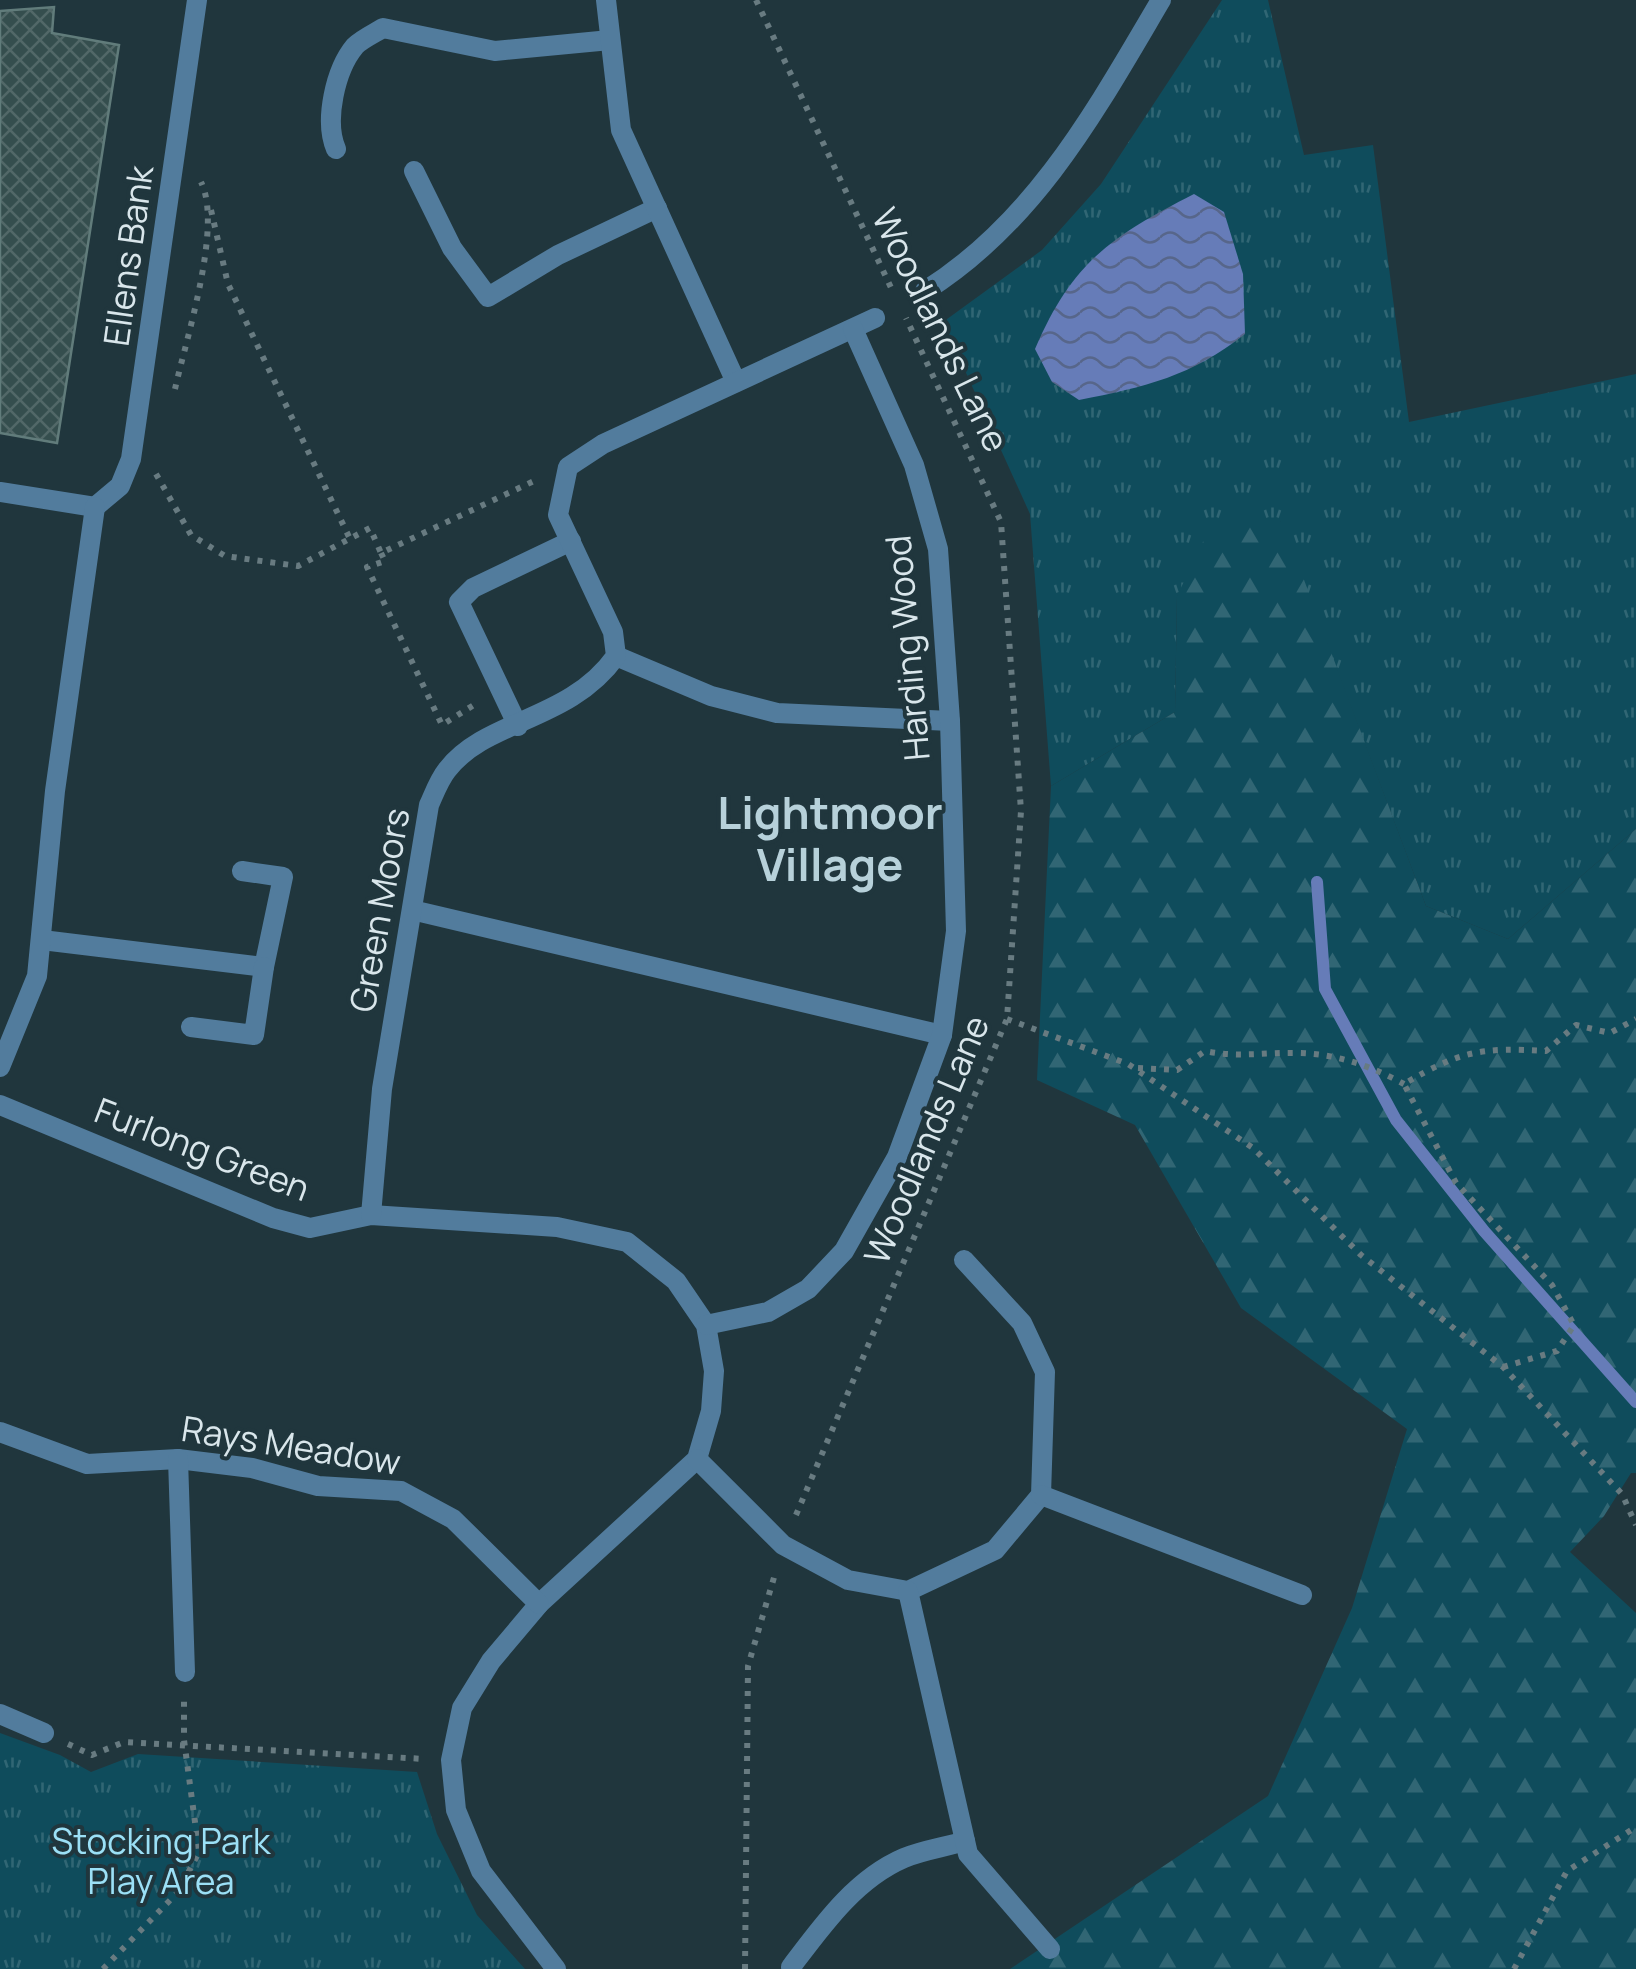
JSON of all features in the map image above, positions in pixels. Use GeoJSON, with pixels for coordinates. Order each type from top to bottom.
{"type":"FeatureCollection","features":[{"type":"Feature","properties":{"kind":"street","name":"Ellens Bank"},"geometry":{"type":"LineString","coordinates":[[95,507],[120,486],[131,460],[198,0]]}},
{"type":"Feature","properties":{"kind":"street"},"geometry":{"type":"LineString","coordinates":[[606,0],[621,130],[736,382]]}},
{"type":"Feature","properties":{"kind":"street"},"geometry":{"type":"LineString","coordinates":[[925,291],[965,266],[1034,198],[1090,120],[1161,0]]}},
{"type":"Feature","properties":{"kind":"street"},"geometry":{"type":"LineString","coordinates":[[336,148],[328,132],[343,71],[356,46],[383,28],[496,51],[610,40]]}},
{"type":"Feature","properties":{"kind":"street"},"geometry":{"type":"LineString","coordinates":[[414,171],[452,248],[488,297],[558,255],[656,208]]}},
{"type":"Feature","properties":{"kind":"street"},"geometry":{"type":"LineString","coordinates":[[875,318],[604,444],[568,467],[558,514],[612,632],[616,656],[711,696],[777,713],[950,721]]}},
{"type":"Feature","properties":{"kind":"street","name":"Harding Wood"},"geometry":{"type":"LineString","coordinates":[[706,1325],[768,1312],[808,1289],[844,1250],[897,1157],[942,1035],[956,931],[950,721],[938,549],[914,465],[852,329]]}},
{"type":"Feature","properties":{"kind":"street"},"geometry":{"type":"LineString","coordinates":[[0,492],[95,507],[55,791],[37,976],[0,1067]]}},
{"type":"Feature","properties":{"kind":"street"},"geometry":{"type":"LineString","coordinates":[[518,726],[459,602],[473,588],[570,541]]}},
{"type":"Feature","properties":{"kind":"street","name":"Green Moors"},"geometry":{"type":"LineString","coordinates":[[371,1215],[382,1089],[428,805],[447,770],[472,748],[577,697],[599,680],[616,656]]}},
{"type":"Feature","properties":{"kind":"street"},"geometry":{"type":"LineString","coordinates":[[191,1027],[254,1034],[283,877],[242,872]]}},
{"type":"Feature","properties":{"kind":"street"},"geometry":{"type":"LineString","coordinates":[[412,910],[942,1035]]}},
{"type":"Feature","properties":{"kind":"street"},"geometry":{"type":"LineString","coordinates":[[42,940],[264,967]]}},
{"type":"Feature","properties":{"kind":"street","name":"Furlong Green"},"geometry":{"type":"LineString","coordinates":[[0,1105],[273,1218],[310,1228],[371,1215],[556,1226],[627,1242],[676,1281],[706,1325]]}},
{"type":"Feature","properties":{"kind":"street"},"geometry":{"type":"LineString","coordinates":[[698,1459],[783,1545],[848,1580],[908,1591],[995,1550],[1041,1495],[1045,1372],[1022,1323],[964,1260]]}},
{"type":"Feature","properties":{"kind":"street"},"geometry":{"type":"LineString","coordinates":[[556,1969],[481,1872],[456,1810],[450,1760],[462,1708],[491,1661],[539,1604],[698,1459],[712,1412],[714,1371],[706,1325]]}},
{"type":"Feature","properties":{"kind":"street","name":"Rays Meadow"},"geometry":{"type":"LineString","coordinates":[[0,1432],[87,1464],[178,1459],[252,1468],[318,1486],[401,1492],[453,1519],[539,1604]]}},
{"type":"Feature","properties":{"kind":"street"},"geometry":{"type":"LineString","coordinates":[[178,1459],[185,1672]]}},
{"type":"Feature","properties":{"kind":"street"},"geometry":{"type":"LineString","coordinates":[[1041,1495],[1302,1596]]}},
{"type":"Feature","properties":{"kind":"street"},"geometry":{"type":"LineString","coordinates":[[908,1591],[968,1854],[1050,1949]]}},
{"type":"Feature","properties":{"kind":"street"},"geometry":{"type":"LineString","coordinates":[[0,1714],[44,1733]]}},
{"type":"Feature","properties":{"kind":"street"},"geometry":{"type":"LineString","coordinates":[[791,1967],[834,1911],[881,1871],[905,1857],[966,1842]]}},
{"type":"Feature","properties":{"kind":"path","name":"Woodlands Lane"},"geometry":{"type":"LineString","coordinates":[[745,1969],[748,1666],[783,1545],[1008,1019],[1022,811],[1000,522],[983,476],[763,24],[756,0]]}},
{"type":"Feature","properties":{"kind":"path"},"geometry":{"type":"LineString","coordinates":[[178,136],[209,202],[228,284],[350,538]]}},
{"type":"Feature","properties":{"kind":"path"},"geometry":{"type":"LineString","coordinates":[[174,396],[209,202]]}},
{"type":"Feature","properties":{"kind":"path"},"geometry":{"type":"LineString","coordinates":[[156,472],[191,535],[226,556],[298,566],[370,528],[381,553],[568,467]]}},
{"type":"Feature","properties":{"kind":"path"},"geometry":{"type":"LineString","coordinates":[[1008,1019],[1134,1068],[1253,1148],[1361,1255],[1503,1367],[1622,1494],[1636,1525]]}},
{"type":"Feature","properties":{"kind":"path"},"geometry":{"type":"LineString","coordinates":[[1404,1084],[1452,1056],[1497,1048],[1546,1051],[1576,1025],[1610,1033],[1636,1019]]}},
{"type":"Feature","properties":{"kind":"path"},"geometry":{"type":"LineString","coordinates":[[1134,1068],[1177,1070],[1205,1051],[1238,1058],[1300,1053],[1365,1063],[1404,1084],[1456,1184],[1552,1285],[1574,1325],[1557,1351],[1503,1367]]}},
{"type":"Feature","properties":{"kind":"path"},"geometry":{"type":"LineString","coordinates":[[103,1969],[178,1892],[199,1852],[185,1748],[185,1672]]}},
{"type":"Feature","properties":{"kind":"path"},"geometry":{"type":"LineString","coordinates":[[44,1733],[92,1755],[124,1742],[450,1760]]}},
{"type":"Feature","properties":{"kind":"path"},"geometry":{"type":"LineString","coordinates":[[1514,1969],[1567,1871],[1636,1827]]}},
{"type":"Feature","properties":{"kind":"green space"},"geometry":{"type":"Polygon","coordinates":[[[1222,0],[1268,0],[1304,155],[1373,145],[1409,422],[1636,374],[1636,829],[1508,939],[1426,906],[1281,521],[1177,596],[1175,712],[1051,786],[1030,514],[943,322],[1042,250],[1101,184],[1222,0]]]}},
{"type":"Feature","properties":{"kind":"green space"},"geometry":{"type":"Polygon","coordinates":[[[1282,521],[1426,906],[1508,939],[1636,829],[1636,1473],[1631,1473],[1604,1516],[1570,1552],[1636,1613],[1636,1969],[1010,1969],[1268,1796],[1352,1608],[1407,1429],[1241,1308],[1135,1125],[1037,1080],[1051,786],[1175,712],[1177,596],[1210,527],[1282,521]]]}},
{"type":"Feature","properties":{"kind":"green space","name":"Stocking Park Play Area"},"geometry":{"type":"Polygon","coordinates":[[[0,1733],[60,1755],[91,1772],[138,1754],[417,1772],[437,1834],[477,1915],[525,1969],[0,1969],[0,1733]]]}},
{"type":"Feature","properties":{"kind":"water"},"geometry":{"type":"Polygon","coordinates":[[[1194,194],[1224,212],[1243,274],[1245,334],[1206,360],[1167,378],[1079,400],[1052,382],[1035,349],[1049,319],[1080,273],[1098,255],[1140,224],[1194,194]]]}},
{"type":"Feature","properties":{"kind":"building"},"geometry":{"type":"Polygon","coordinates":[[[54,7],[52,33],[119,45],[57,443],[0,433],[0,11],[54,7]]]}},
{"type":"Feature","properties":{"kind":"waterway"},"geometry":{"type":"LineString","coordinates":[[1317,882],[1325,989],[1396,1120],[1484,1231],[1636,1402]]}},
{"type":"Feature","properties":{"kind":"district","name":"Lightmoor Village"},"geometry":{"type":"Point","coordinates":[830,839]}}]}
